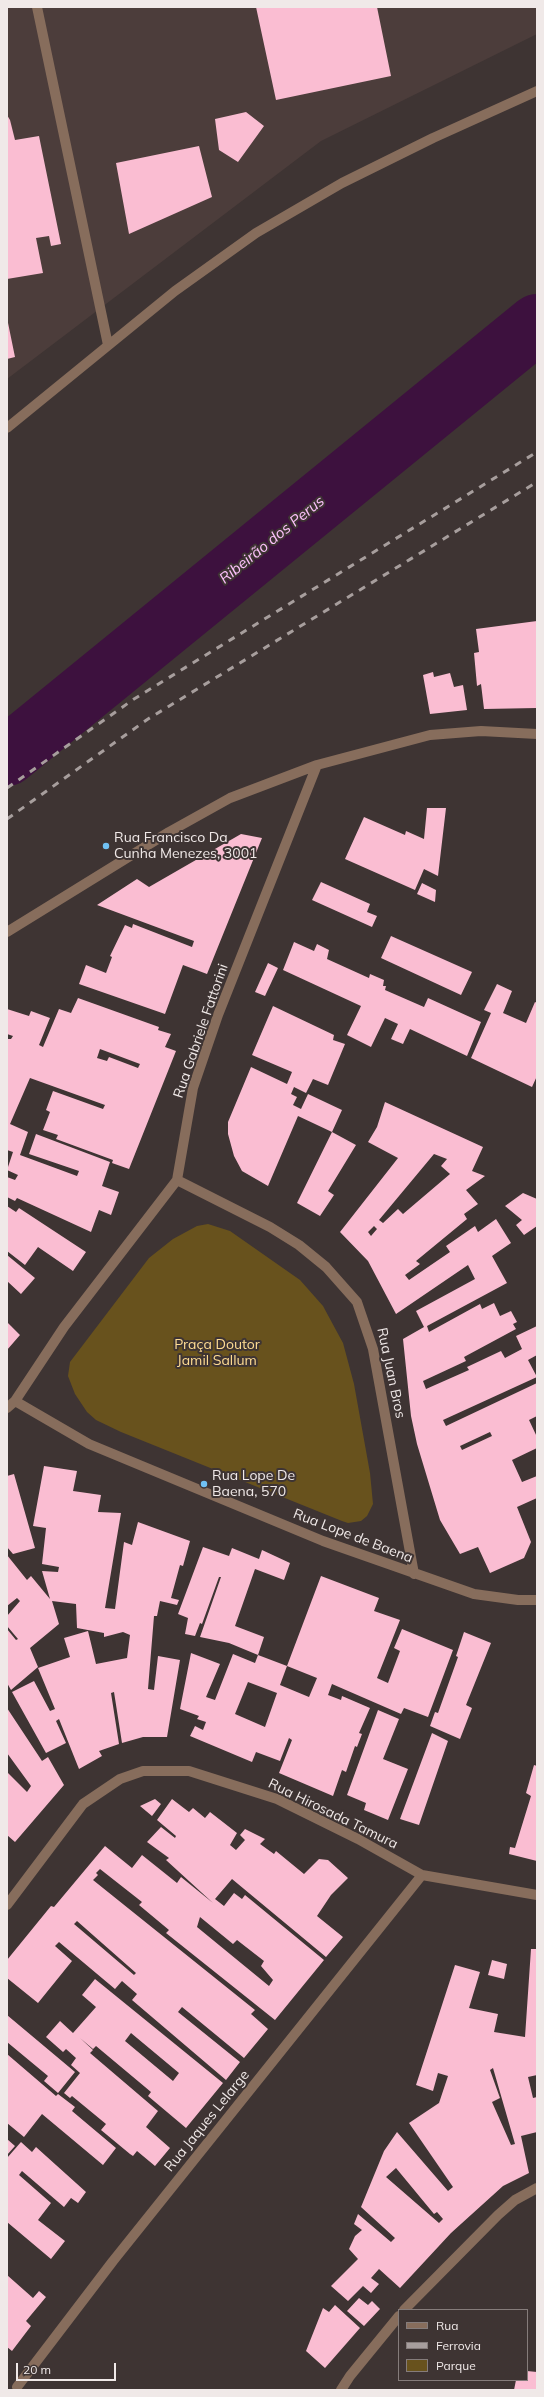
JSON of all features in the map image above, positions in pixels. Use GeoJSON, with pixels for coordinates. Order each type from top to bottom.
{"type":"FeatureCollection","features":[{"type":"Feature","properties":{"kind":"street"},"geometry":{"type":"LineString","coordinates":[[37,7],[108,345]]}},
{"type":"Feature","properties":{"kind":"street"},"geometry":{"type":"LineString","coordinates":[[7,428],[174,291],[256,233],[342,183],[433,138],[537,91]]}},
{"type":"Feature","properties":{"kind":"street"},"geometry":{"type":"LineString","coordinates":[[7,932],[169,832],[230,798],[317,765],[430,735],[481,732],[537,734]]}},
{"type":"Feature","properties":{"kind":"street","name":"Rua Gabriele Fattorini"},"geometry":{"type":"LineString","coordinates":[[7,1408],[15,1401],[64,1327],[177,1180],[194,1088],[216,1022],[317,765]]}},
{"type":"Feature","properties":{"kind":"street","name":"Rua Juan Bros"},"geometry":{"type":"LineString","coordinates":[[177,1180],[270,1227],[299,1245],[326,1267],[357,1302],[373,1348],[414,1574]]}},
{"type":"Feature","properties":{"kind":"street","name":"Rua Lope de Baena"},"geometry":{"type":"LineString","coordinates":[[15,1401],[89,1444],[323,1541],[474,1594],[518,1600],[537,1600]]}},
{"type":"Feature","properties":{"kind":"street","name":"Rua Hirosada Tamura"},"geometry":{"type":"LineString","coordinates":[[7,1905],[83,1804],[120,1778],[143,1771],[189,1771],[276,1799],[358,1839],[422,1875],[537,1895]]}},
{"type":"Feature","properties":{"kind":"street","name":"Rua Jaques Lelarge"},"geometry":{"type":"LineString","coordinates":[[17,2387],[113,2261],[422,1875]]}},
{"type":"Feature","properties":{"kind":"street"},"geometry":{"type":"LineString","coordinates":[[405,2309],[498,2215],[515,2200],[537,2188]]}},
{"type":"Feature","properties":{"kind":"street"},"geometry":{"type":"LineString","coordinates":[[341,2390],[350,2376],[398,2317]]}},
{"type":"Feature","properties":{"kind":"shaded area"},"geometry":{"type":"Polygon","coordinates":[[[7,7],[537,7],[537,34],[321,141],[7,379],[7,7]]]}},
{"type":"Feature","properties":{"kind":"green space","name":"Praça Doutor Jamil Sallum"},"geometry":{"type":"Polygon","coordinates":[[[208,1224],[230,1231],[300,1280],[323,1306],[343,1343],[354,1384],[370,1473],[373,1504],[367,1516],[361,1521],[348,1523],[342,1521],[121,1432],[96,1420],[87,1412],[75,1394],[68,1376],[70,1362],[149,1258],[173,1239],[197,1226],[208,1224]]]}},
{"type":"Feature","properties":{"kind":"building"},"geometry":{"type":"Polygon","coordinates":[[[256,7],[377,7],[391,76],[276,100],[256,7]]]}},
{"type":"Feature","properties":{"kind":"building"},"geometry":{"type":"Polygon","coordinates":[[[246,112],[264,126],[238,162],[219,150],[215,119],[246,112]]]}},
{"type":"Feature","properties":{"kind":"building"},"geometry":{"type":"Polygon","coordinates":[[[7,115],[10,120],[15,140],[39,136],[61,244],[51,246],[49,236],[36,238],[43,273],[7,279],[7,115]]]}},
{"type":"Feature","properties":{"kind":"building"},"geometry":{"type":"Polygon","coordinates":[[[199,146],[212,197],[129,234],[116,163],[199,146]]]}},
{"type":"Feature","properties":{"kind":"building"},"geometry":{"type":"Polygon","coordinates":[[[7,318],[15,357],[7,359],[7,318]]]}},
{"type":"Feature","properties":{"kind":"building"},"geometry":{"type":"Polygon","coordinates":[[[537,621],[537,708],[484,709],[481,684],[477,686],[474,653],[479,652],[476,629],[537,621]]]}},
{"type":"Feature","properties":{"kind":"building"},"geometry":{"type":"Polygon","coordinates":[[[433,672],[434,677],[450,673],[454,687],[463,685],[467,710],[430,714],[423,675],[433,672]]]}},
{"type":"Feature","properties":{"kind":"building"},"geometry":{"type":"Polygon","coordinates":[[[427,808],[446,808],[438,876],[424,869],[415,890],[345,859],[364,817],[405,835],[406,831],[424,839],[427,808]]]}},
{"type":"Feature","properties":{"kind":"building"},"geometry":{"type":"Polygon","coordinates":[[[241,834],[262,838],[207,974],[183,965],[165,1014],[79,984],[86,965],[106,973],[112,957],[110,956],[125,925],[132,928],[133,924],[192,947],[194,941],[97,905],[137,879],[149,887],[241,834]]]}},
{"type":"Feature","properties":{"kind":"building"},"geometry":{"type":"Polygon","coordinates":[[[321,882],[370,904],[367,912],[377,916],[372,927],[312,900],[321,882]]]}},
{"type":"Feature","properties":{"kind":"building"},"geometry":{"type":"Polygon","coordinates":[[[422,883],[436,890],[435,902],[417,894],[422,883]]]}},
{"type":"Feature","properties":{"kind":"building"},"geometry":{"type":"Polygon","coordinates":[[[391,936],[472,972],[461,995],[381,958],[391,936]]]}},
{"type":"Feature","properties":{"kind":"building"},"geometry":{"type":"Polygon","coordinates":[[[294,942],[314,951],[317,944],[329,950],[327,959],[369,978],[370,974],[384,980],[383,986],[386,986],[385,990],[424,1007],[428,998],[481,1022],[467,1056],[410,1029],[403,1044],[391,1039],[398,1024],[385,1018],[371,1047],[347,1035],[361,1006],[283,970],[294,942]]]}},
{"type":"Feature","properties":{"kind":"building"},"geometry":{"type":"Polygon","coordinates":[[[268,963],[278,968],[265,996],[255,992],[268,963]]]}},
{"type":"Feature","properties":{"kind":"building"},"geometry":{"type":"Polygon","coordinates":[[[497,984],[512,991],[503,1013],[526,1023],[535,1002],[537,1003],[537,1076],[532,1087],[471,1058],[491,1013],[484,1010],[497,984]]]}},
{"type":"Feature","properties":{"kind":"building"},"geometry":{"type":"Polygon","coordinates":[[[78,998],[159,1027],[158,1030],[171,1034],[165,1047],[176,1051],[129,1169],[112,1163],[113,1160],[56,1139],[58,1135],[43,1130],[50,1112],[46,1110],[53,1091],[103,1109],[105,1105],[30,1078],[10,1124],[28,1132],[20,1155],[77,1176],[79,1171],[29,1154],[36,1134],[110,1162],[102,1186],[119,1192],[111,1215],[99,1210],[91,1232],[17,1198],[15,1201],[7,1197],[7,1177],[15,1180],[18,1175],[7,1170],[13,1152],[7,1150],[7,1039],[11,1039],[13,1036],[7,1034],[7,1009],[29,1016],[31,1011],[50,1018],[39,1045],[43,1047],[59,1009],[71,1013],[78,998]],[[100,1049],[97,1058],[107,1061],[109,1057],[138,1068],[140,1064],[100,1049]]]}},
{"type":"Feature","properties":{"kind":"building"},"geometry":{"type":"Polygon","coordinates":[[[273,1006],[334,1035],[333,1040],[345,1044],[328,1085],[313,1079],[306,1093],[294,1087],[291,1094],[297,1097],[293,1105],[301,1109],[308,1094],[342,1110],[332,1132],[298,1116],[268,1186],[242,1171],[234,1156],[228,1134],[228,1122],[251,1067],[287,1084],[292,1072],[252,1055],[273,1006]]]}},
{"type":"Feature","properties":{"kind":"building"},"geometry":{"type":"Polygon","coordinates":[[[385,1102],[483,1147],[472,1171],[485,1176],[466,1190],[478,1204],[464,1214],[467,1219],[416,1261],[420,1264],[405,1275],[409,1280],[450,1252],[446,1246],[475,1226],[478,1232],[496,1219],[511,1243],[492,1256],[507,1283],[427,1326],[429,1332],[480,1304],[482,1309],[494,1303],[500,1316],[511,1311],[517,1322],[513,1324],[516,1329],[464,1357],[466,1361],[423,1381],[426,1389],[469,1370],[467,1367],[501,1351],[505,1358],[522,1349],[516,1336],[537,1326],[537,1355],[528,1360],[537,1377],[443,1420],[446,1426],[537,1383],[537,1416],[529,1420],[537,1437],[537,1448],[512,1460],[522,1482],[537,1476],[537,1498],[517,1507],[531,1542],[524,1558],[490,1573],[478,1547],[460,1554],[440,1520],[417,1444],[411,1416],[403,1339],[424,1327],[416,1311],[475,1279],[468,1265],[396,1314],[368,1261],[340,1232],[398,1158],[368,1142],[377,1127],[385,1102]],[[434,1154],[379,1220],[383,1223],[398,1209],[403,1214],[450,1174],[441,1166],[447,1159],[434,1154]],[[374,1226],[368,1232],[371,1236],[377,1229],[374,1226]],[[490,1432],[460,1446],[462,1450],[492,1436],[490,1432]]]}},
{"type":"Feature","properties":{"kind":"building"},"geometry":{"type":"Polygon","coordinates":[[[332,1132],[356,1145],[328,1191],[334,1195],[320,1216],[297,1203],[332,1132]]]}},
{"type":"Feature","properties":{"kind":"building"},"geometry":{"type":"Polygon","coordinates":[[[523,1193],[537,1199],[537,1226],[524,1235],[516,1225],[522,1220],[505,1206],[523,1193]]]}},
{"type":"Feature","properties":{"kind":"building"},"geometry":{"type":"Polygon","coordinates":[[[7,1206],[16,1212],[19,1208],[86,1252],[73,1271],[38,1247],[25,1265],[7,1251],[7,1206]]]}},
{"type":"Feature","properties":{"kind":"building"},"geometry":{"type":"Polygon","coordinates":[[[7,1255],[35,1278],[21,1294],[7,1281],[7,1255]]]}},
{"type":"Feature","properties":{"kind":"building"},"geometry":{"type":"Polygon","coordinates":[[[7,1322],[20,1335],[7,1350],[7,1322]]]}},
{"type":"Feature","properties":{"kind":"building"},"geometry":{"type":"Polygon","coordinates":[[[44,1466],[77,1471],[73,1491],[101,1495],[98,1512],[121,1513],[105,1608],[115,1609],[124,1542],[132,1545],[138,1522],[190,1541],[183,1566],[180,1565],[171,1598],[179,1600],[177,1605],[160,1601],[157,1616],[154,1616],[148,1689],[154,1690],[158,1656],[180,1660],[167,1737],[143,1737],[122,1743],[114,1692],[111,1693],[119,1744],[99,1751],[102,1756],[79,1769],[59,1719],[56,1721],[66,1743],[46,1753],[12,1692],[34,1681],[50,1711],[55,1709],[38,1668],[70,1657],[64,1638],[88,1631],[96,1664],[127,1658],[130,1635],[123,1632],[104,1637],[104,1633],[77,1628],[76,1604],[52,1601],[59,1624],[30,1648],[38,1667],[11,1690],[7,1683],[7,1629],[16,1640],[18,1639],[7,1626],[7,1616],[20,1601],[17,1598],[7,1606],[7,1555],[27,1580],[31,1576],[50,1599],[42,1571],[58,1572],[59,1567],[42,1564],[46,1528],[33,1526],[44,1466]]]}},
{"type":"Feature","properties":{"kind":"building"},"geometry":{"type":"Polygon","coordinates":[[[14,1474],[35,1548],[13,1554],[7,1547],[7,1476],[14,1474]]]}},
{"type":"Feature","properties":{"kind":"building"},"geometry":{"type":"Polygon","coordinates":[[[203,1547],[229,1556],[232,1548],[259,1559],[262,1550],[290,1563],[284,1580],[255,1569],[235,1626],[264,1637],[258,1655],[229,1643],[200,1637],[221,1577],[219,1577],[202,1624],[200,1623],[195,1636],[185,1634],[188,1618],[178,1614],[203,1547]]]}},
{"type":"Feature","properties":{"kind":"building"},"geometry":{"type":"Polygon","coordinates":[[[321,1576],[379,1598],[374,1611],[400,1620],[377,1678],[388,1683],[400,1651],[394,1648],[402,1629],[453,1650],[428,1717],[404,1708],[401,1714],[332,1684],[328,1695],[341,1700],[342,1696],[370,1708],[359,1733],[362,1734],[357,1747],[355,1746],[346,1772],[342,1770],[333,1796],[279,1773],[292,1740],[289,1738],[280,1761],[256,1752],[252,1762],[190,1736],[195,1726],[203,1730],[206,1722],[197,1719],[199,1716],[180,1709],[191,1653],[220,1664],[206,1697],[215,1700],[233,1654],[255,1663],[258,1655],[287,1666],[321,1576]],[[287,1666],[280,1685],[309,1697],[317,1678],[287,1666]],[[248,1682],[235,1714],[265,1727],[277,1693],[248,1682]]]}},
{"type":"Feature","properties":{"kind":"building"},"geometry":{"type":"Polygon","coordinates":[[[464,1632],[491,1643],[466,1705],[472,1708],[460,1739],[430,1726],[435,1712],[438,1713],[458,1657],[456,1656],[464,1632]]]}},
{"type":"Feature","properties":{"kind":"building"},"geometry":{"type":"Polygon","coordinates":[[[7,1708],[42,1761],[48,1757],[64,1785],[15,1842],[7,1835],[7,1772],[27,1792],[31,1786],[7,1753],[7,1708]]]}},
{"type":"Feature","properties":{"kind":"building"},"geometry":{"type":"Polygon","coordinates":[[[378,1710],[399,1719],[383,1759],[408,1769],[388,1820],[364,1810],[366,1803],[347,1795],[378,1710]]]}},
{"type":"Feature","properties":{"kind":"building"},"geometry":{"type":"Polygon","coordinates":[[[432,1733],[448,1741],[419,1825],[400,1819],[432,1733]]]}},
{"type":"Feature","properties":{"kind":"building"},"geometry":{"type":"Polygon","coordinates":[[[534,1765],[537,1766],[537,1861],[509,1854],[510,1847],[515,1848],[531,1796],[526,1793],[534,1765]]]}},
{"type":"Feature","properties":{"kind":"building"},"geometry":{"type":"Polygon","coordinates":[[[155,1799],[161,1804],[152,1816],[140,1806],[155,1799]]]}},
{"type":"Feature","properties":{"kind":"building"},"geometry":{"type":"Polygon","coordinates":[[[172,1799],[189,1812],[193,1808],[205,1818],[210,1812],[237,1833],[230,1845],[236,1850],[245,1840],[240,1835],[245,1829],[265,1839],[260,1844],[274,1854],[276,1851],[304,1874],[319,1859],[328,1860],[348,1878],[331,1895],[317,1916],[343,1937],[326,1957],[232,1879],[215,1899],[224,1906],[234,1893],[242,1899],[245,1895],[324,1960],[275,2020],[166,1933],[169,1930],[139,1905],[142,1902],[100,1869],[96,1873],[98,1875],[93,1880],[255,2010],[251,2014],[268,2029],[244,2058],[182,2007],[178,2012],[240,2062],[226,2080],[132,2000],[137,1994],[122,1981],[115,1989],[59,1942],[55,1946],[72,1961],[38,2003],[7,1978],[7,1960],[51,1906],[54,1907],[105,1846],[132,1868],[142,1855],[177,1883],[181,1877],[213,1903],[166,1860],[169,1858],[147,1842],[161,1827],[175,1838],[176,1836],[157,1820],[172,1799]],[[200,1917],[197,1927],[269,1986],[273,1980],[261,1966],[264,1961],[237,1940],[233,1944],[200,1917]],[[77,1921],[74,1924],[134,1975],[136,1973],[77,1921]]]}},
{"type":"Feature","properties":{"kind":"building"},"geometry":{"type":"Polygon","coordinates":[[[531,1949],[537,1949],[537,2075],[528,2077],[533,2098],[537,2097],[537,2132],[521,2136],[529,2173],[503,2186],[451,2233],[400,2288],[379,2269],[371,2278],[379,2284],[371,2293],[363,2286],[348,2301],[331,2286],[358,2259],[349,2249],[355,2236],[362,2230],[354,2224],[358,2214],[391,2242],[395,2238],[361,2207],[384,2151],[397,2132],[448,2191],[453,2187],[409,2123],[439,2103],[448,2076],[438,2073],[433,2091],[416,2085],[455,1965],[480,1972],[469,2008],[498,2014],[494,2032],[525,2037],[531,1949]],[[493,2068],[490,2070],[500,2098],[492,2102],[511,2145],[515,2144],[493,2068]],[[396,2168],[386,2177],[439,2223],[443,2219],[437,2212],[434,2214],[396,2168]]]}},
{"type":"Feature","properties":{"kind":"building"},"geometry":{"type":"Polygon","coordinates":[[[492,1960],[507,1964],[504,1979],[488,1975],[492,1960]]]}},
{"type":"Feature","properties":{"kind":"building"},"geometry":{"type":"Polygon","coordinates":[[[95,1979],[223,2083],[186,2128],[148,2096],[151,2092],[96,2046],[93,2049],[80,2038],[93,2050],[90,2053],[158,2111],[146,2127],[170,2148],[155,2166],[137,2151],[133,2156],[130,2154],[101,2130],[106,2124],[72,2096],[70,2098],[64,2093],[80,2073],[71,2065],[76,2058],[66,2049],[63,2052],[46,2037],[60,2021],[73,2033],[96,2007],[82,1995],[95,1979]],[[131,2033],[125,2041],[173,2081],[179,2073],[131,2033]]]}},
{"type":"Feature","properties":{"kind":"building"},"geometry":{"type":"Polygon","coordinates":[[[7,2015],[75,2072],[58,2093],[44,2081],[48,2076],[7,2042],[7,2015]]]}},
{"type":"Feature","properties":{"kind":"building"},"geometry":{"type":"Polygon","coordinates":[[[7,2054],[56,2096],[58,2094],[75,2107],[72,2111],[116,2148],[103,2165],[42,2114],[24,2137],[7,2123],[7,2054]]]}},
{"type":"Feature","properties":{"kind":"building"},"geometry":{"type":"Polygon","coordinates":[[[7,2139],[15,2146],[7,2155],[7,2139]]]}},
{"type":"Feature","properties":{"kind":"building"},"geometry":{"type":"Polygon","coordinates":[[[21,2142],[32,2152],[36,2147],[86,2192],[78,2203],[71,2198],[64,2207],[22,2171],[19,2175],[51,2203],[38,2220],[65,2241],[51,2259],[7,2222],[7,2158],[21,2142]]]}},
{"type":"Feature","properties":{"kind":"building"},"geometry":{"type":"Polygon","coordinates":[[[7,2275],[33,2298],[39,2291],[46,2297],[26,2321],[31,2326],[12,2351],[7,2347],[7,2275]]]}},
{"type":"Feature","properties":{"kind":"building"},"geometry":{"type":"Polygon","coordinates":[[[359,2298],[368,2305],[372,2301],[380,2309],[364,2326],[347,2311],[359,2298]]]}},
{"type":"Feature","properties":{"kind":"building"},"geometry":{"type":"Polygon","coordinates":[[[335,2305],[360,2328],[325,2368],[306,2351],[323,2308],[329,2312],[335,2305]]]}},
{"type":"Feature","properties":{"kind":"building"},"geometry":{"type":"Polygon","coordinates":[[[528,2371],[537,2372],[537,2390],[514,2390],[516,2381],[528,2381],[528,2371]]]}},
{"type":"Feature","properties":{"kind":"waterway","name":"Ribeirão dos Perus"},"geometry":{"type":"LineString","coordinates":[[7,756],[537,324]]}},
{"type":"Feature","properties":{"kind":"railway"},"geometry":{"type":"LineString","coordinates":[[7,788],[134,699],[537,452]]}},
{"type":"Feature","properties":{"kind":"railway"},"geometry":{"type":"LineString","coordinates":[[7,819],[148,719],[537,482]]}},
{"type":"Feature","properties":{"kind":"place","name":"Rua Francisco Da Cunha Menezes, 3001"},"geometry":{"type":"Point","coordinates":[106,846]}},
{"type":"Feature","properties":{"kind":"place","name":"Rua Lope De Baena, 570"},"geometry":{"type":"Point","coordinates":[204,1484]}}]}
